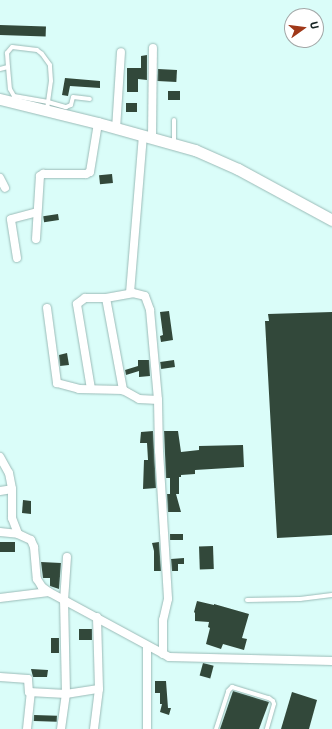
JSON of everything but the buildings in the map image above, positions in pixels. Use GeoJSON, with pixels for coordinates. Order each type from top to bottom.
{"type":"FeatureCollection","features":[{"type":"Feature","properties":{"kind":"main road"},"geometry":{"type":"LineString","coordinates":[[0,99],[47,106],[116,129],[195,150],[238,169],[332,220]]}},
{"type":"Feature","properties":{"kind":"street"},"geometry":{"type":"LineString","coordinates":[[130,293],[147,137],[154,48]]}},
{"type":"Feature","properties":{"kind":"street"},"geometry":{"type":"LineString","coordinates":[[116,129],[121,52]]}},
{"type":"Feature","properties":{"kind":"street"},"geometry":{"type":"LineString","coordinates":[[36,239],[36,212],[39,178],[41,174],[86,174],[90,172],[98,123]]}},
{"type":"Feature","properties":{"kind":"street"},"geometry":{"type":"LineString","coordinates":[[0,178],[5,188]]}},
{"type":"Feature","properties":{"kind":"street"},"geometry":{"type":"LineString","coordinates":[[17,258],[11,219],[36,212]]}},
{"type":"Feature","properties":{"kind":"street"},"geometry":{"type":"LineString","coordinates":[[91,389],[77,304],[85,298],[106,298],[130,293],[145,296],[149,302],[158,400],[168,599],[163,620],[164,654]]}},
{"type":"Feature","properties":{"kind":"street"},"geometry":{"type":"LineString","coordinates":[[106,298],[124,390]]}},
{"type":"Feature","properties":{"kind":"street"},"geometry":{"type":"LineString","coordinates":[[48,308],[57,383],[79,388],[124,390],[139,399],[158,400]]}},
{"type":"Feature","properties":{"kind":"street"},"geometry":{"type":"LineString","coordinates":[[0,457],[9,472],[12,489],[12,518],[18,534]]}},
{"type":"Feature","properties":{"kind":"street"},"geometry":{"type":"LineString","coordinates":[[0,491],[12,489]]}},
{"type":"Feature","properties":{"kind":"street"},"geometry":{"type":"LineString","coordinates":[[0,532],[18,534],[30,538],[33,542],[37,579],[42,587],[64,601],[97,617],[147,646],[164,654],[179,658],[332,661]]}},
{"type":"Feature","properties":{"kind":"street"},"geometry":{"type":"LineString","coordinates":[[60,729],[66,694],[64,601],[67,556]]}},
{"type":"Feature","properties":{"kind":"street"},"geometry":{"type":"LineString","coordinates":[[0,598],[49,592]]}},
{"type":"Feature","properties":{"kind":"street"},"geometry":{"type":"LineString","coordinates":[[94,729],[99,689],[97,617]]}},
{"type":"Feature","properties":{"kind":"street"},"geometry":{"type":"LineString","coordinates":[[147,646],[147,729]]}},
{"type":"Feature","properties":{"kind":"street"},"geometry":{"type":"LineString","coordinates":[[0,677],[28,679],[28,692],[66,694],[99,689]]}},
{"type":"Feature","properties":{"kind":"street"},"geometry":{"type":"LineString","coordinates":[[27,729],[31,692]]}},
{"type":"Feature","properties":{"kind":"lane"},"geometry":{"type":"LineString","coordinates":[[47,106],[51,70],[42,54],[37,50],[12,47],[8,53],[8,67],[12,94],[16,97],[47,106],[66,107],[71,105],[72,97],[90,99]]}},
{"type":"Feature","properties":{"kind":"lane"},"geometry":{"type":"LineString","coordinates":[[0,68],[8,67]]}},
{"type":"Feature","properties":{"kind":"lane"},"geometry":{"type":"LineString","coordinates":[[174,120],[174,144]]}},
{"type":"Feature","properties":{"kind":"lane"},"geometry":{"type":"LineString","coordinates":[[247,600],[300,599],[332,595]]}},
{"type":"Feature","properties":{"kind":"lane"},"geometry":{"type":"LineString","coordinates":[[216,729],[228,690],[232,687],[269,698],[273,701],[274,704],[267,729]]}}]}
